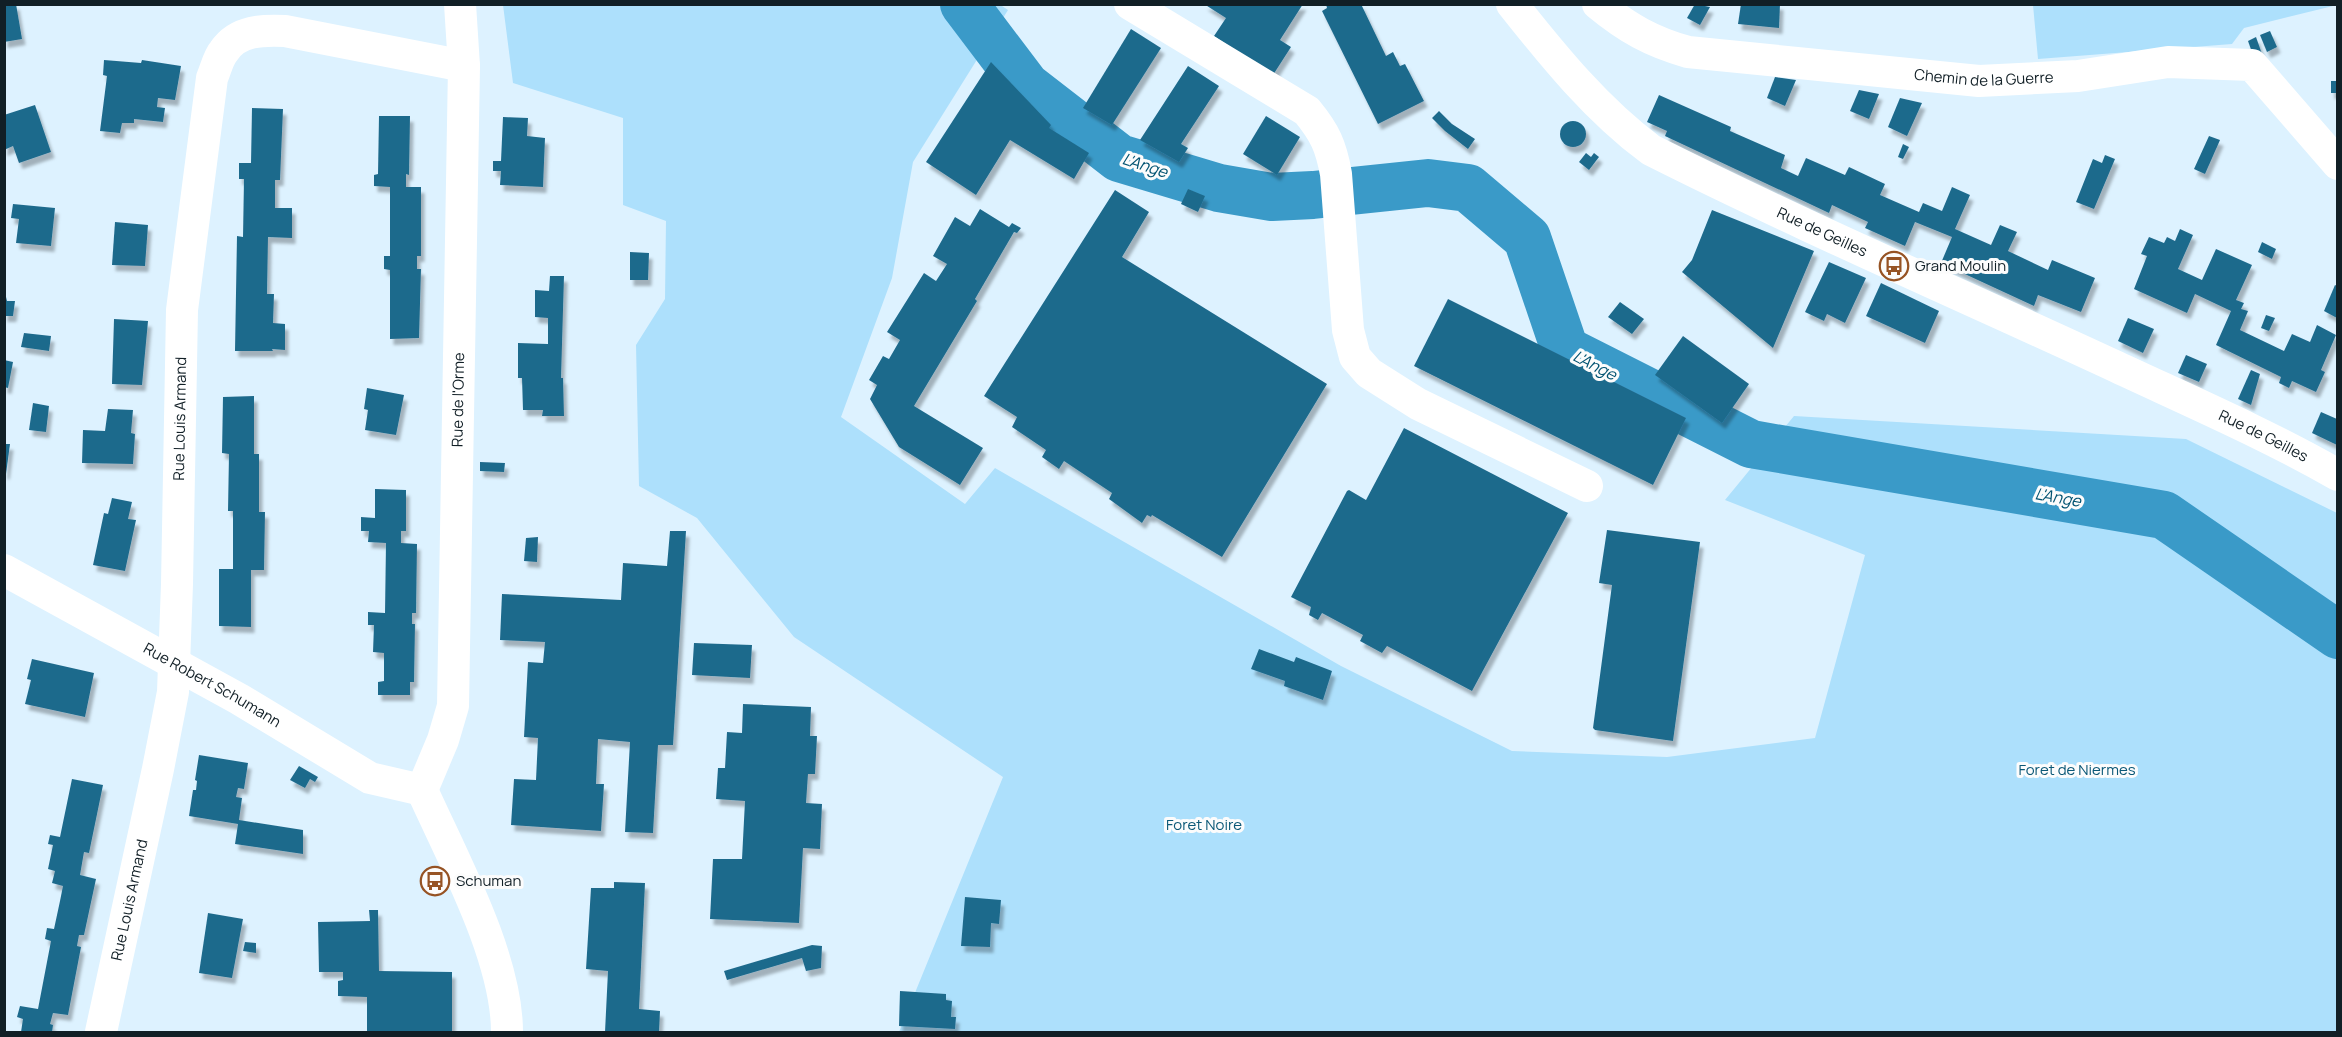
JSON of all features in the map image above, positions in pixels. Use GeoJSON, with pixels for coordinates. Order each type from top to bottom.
{"type":"FeatureCollection","features":[{"type":"Feature","properties":{"kind":"street","name":"Rue de l'Orme"},"geometry":{"type":"LineString","coordinates":[[423,790],[444,740],[453,706],[464,66],[460,4]]}},
{"type":"Feature","properties":{"kind":"street"},"geometry":{"type":"LineString","coordinates":[[1130,4],[1307,111],[1323,131],[1332,150],[1336,174],[1348,330],[1355,357],[1369,373],[1418,404],[1587,486]]}},
{"type":"Feature","properties":{"kind":"street","name":"Rue de Geilles"},"geometry":{"type":"LineString","coordinates":[[1512,4],[1560,64],[1595,101],[1633,137],[1651,150],[1894,266],[1971,299],[2284,445],[2337,475]]}},
{"type":"Feature","properties":{"kind":"street","name":"Chemin de la Guerre"},"geometry":{"type":"LineString","coordinates":[[1598,4],[1618,21],[1657,43],[1688,52],[1979,81],[2078,76],[2168,62],[2252,65],[2337,164]]}},
{"type":"Feature","properties":{"kind":"street","name":"Rue Louis Armand"},"geometry":{"type":"LineString","coordinates":[[101,1032],[158,769],[172,692],[182,310],[212,78],[224,50],[242,36],[259,29],[464,66]]}},
{"type":"Feature","properties":{"kind":"street","name":"Rue Robert Schumann"},"geometry":{"type":"LineString","coordinates":[[4,570],[240,699],[370,778],[423,790]]}},
{"type":"Feature","properties":{"kind":"street"},"geometry":{"type":"LineString","coordinates":[[423,790],[490,946],[501,987],[507,1032]]}},
{"type":"Feature","properties":{"kind":"green space"},"geometry":{"type":"Polygon","coordinates":[[[999,4],[1008,10],[913,162],[892,278],[841,417],[965,504],[995,468],[1341,666],[1512,751],[1667,757],[1815,738],[1865,555],[1725,500],[1794,416],[2186,439],[2337,513],[2337,1032],[899,1032],[1003,777],[794,637],[697,518],[639,486],[636,345],[665,299],[666,221],[623,205],[623,118],[513,83],[503,5],[999,4]]]}},
{"type":"Feature","properties":{"kind":"green space"},"geometry":{"type":"Polygon","coordinates":[[[2033,5],[2337,5],[2244,28],[2232,44],[2038,59],[2033,5]]]}},
{"type":"Feature","properties":{"kind":"building"},"geometry":{"type":"Polygon","coordinates":[[[4,4],[16,4],[22,39],[4,42],[4,4]]]}},
{"type":"Feature","properties":{"kind":"building"},"geometry":{"type":"Polygon","coordinates":[[[1204,4],[1303,4],[1280,40],[1291,47],[1273,75],[1214,36],[1226,18],[1204,4]]]}},
{"type":"Feature","properties":{"kind":"building"},"geometry":{"type":"Polygon","coordinates":[[[1326,4],[1361,4],[1386,56],[1393,52],[1400,66],[1405,64],[1424,101],[1378,124],[1322,11],[1327,8],[1326,4]]]}},
{"type":"Feature","properties":{"kind":"building"},"geometry":{"type":"Polygon","coordinates":[[[1695,4],[1710,7],[1700,25],[1687,18],[1695,4]]]}},
{"type":"Feature","properties":{"kind":"building"},"geometry":{"type":"Polygon","coordinates":[[[1741,4],[1780,4],[1779,28],[1738,24],[1741,4]]]}},
{"type":"Feature","properties":{"kind":"building"},"geometry":{"type":"Polygon","coordinates":[[[1131,29],[1161,48],[1112,125],[1083,108],[1131,29]]]}},
{"type":"Feature","properties":{"kind":"building"},"geometry":{"type":"Polygon","coordinates":[[[2270,31],[2277,47],[2267,52],[2260,35],[2270,31]]]}},
{"type":"Feature","properties":{"kind":"building"},"geometry":{"type":"Polygon","coordinates":[[[2256,37],[2262,54],[2254,58],[2248,41],[2256,37]]]}},
{"type":"Feature","properties":{"kind":"building"},"geometry":{"type":"Polygon","coordinates":[[[104,60],[141,63],[142,60],[181,66],[175,100],[158,98],[157,107],[165,108],[163,122],[134,119],[134,123],[122,123],[120,133],[100,131],[107,76],[103,75],[104,60]]]}},
{"type":"Feature","properties":{"kind":"building"},"geometry":{"type":"Polygon","coordinates":[[[991,62],[1051,125],[1049,128],[1089,153],[1074,179],[1010,140],[976,195],[926,162],[991,62]]]}},
{"type":"Feature","properties":{"kind":"building"},"geometry":{"type":"Polygon","coordinates":[[[1188,66],[1219,86],[1181,144],[1188,148],[1179,162],[1140,140],[1188,66]]]}},
{"type":"Feature","properties":{"kind":"building"},"geometry":{"type":"Polygon","coordinates":[[[1775,77],[1796,80],[1785,106],[1767,98],[1775,77]]]}},
{"type":"Feature","properties":{"kind":"building"},"geometry":{"type":"Polygon","coordinates":[[[2331,81],[2337,81],[2337,93],[2331,93],[2331,81]]]}},
{"type":"Feature","properties":{"kind":"building"},"geometry":{"type":"Polygon","coordinates":[[[1859,90],[1879,94],[1869,119],[1850,111],[1859,90]]]}},
{"type":"Feature","properties":{"kind":"building"},"geometry":{"type":"Polygon","coordinates":[[[1659,95],[1731,127],[1730,131],[1785,155],[1781,168],[1798,176],[1806,158],[1845,175],[1849,167],[1885,184],[1880,195],[1919,212],[1923,203],[1942,211],[1952,187],[1970,195],[1955,229],[1991,245],[2000,225],[2017,232],[2008,251],[2048,270],[2052,260],[2095,278],[2081,312],[2038,295],[2034,306],[1941,263],[1952,237],[1915,222],[1905,246],[1865,228],[1868,222],[1832,205],[1829,213],[1665,136],[1667,131],[1647,122],[1659,95]]]}},
{"type":"Feature","properties":{"kind":"building"},"geometry":{"type":"Polygon","coordinates":[[[1900,98],[1922,103],[1907,136],[1888,127],[1900,98]]]}},
{"type":"Feature","properties":{"kind":"building"},"geometry":{"type":"Polygon","coordinates":[[[35,105],[51,152],[19,163],[13,146],[4,150],[4,115],[35,105]]]}},
{"type":"Feature","properties":{"kind":"building"},"geometry":{"type":"Polygon","coordinates":[[[252,108],[283,109],[280,180],[275,180],[275,208],[292,208],[292,238],[268,237],[267,294],[274,294],[273,323],[285,324],[285,350],[235,351],[237,236],[243,237],[244,179],[239,179],[239,163],[251,163],[252,108]]]}},
{"type":"Feature","properties":{"kind":"building"},"geometry":{"type":"Polygon","coordinates":[[[1439,111],[1452,124],[1475,139],[1468,149],[1432,118],[1439,111]]]}},
{"type":"Feature","properties":{"kind":"building"},"geometry":{"type":"Polygon","coordinates":[[[379,116],[410,116],[409,175],[406,174],[406,187],[421,187],[421,256],[417,256],[417,269],[421,269],[419,338],[390,339],[390,270],[384,269],[384,256],[390,256],[390,187],[374,186],[374,175],[378,174],[379,116]]]}},
{"type":"Feature","properties":{"kind":"building"},"geometry":{"type":"Polygon","coordinates":[[[1266,116],[1300,137],[1277,175],[1243,154],[1266,116]]]}},
{"type":"Feature","properties":{"kind":"building"},"geometry":{"type":"Polygon","coordinates":[[[503,117],[528,118],[527,136],[545,138],[543,187],[500,185],[501,171],[493,171],[493,161],[501,161],[503,117]]]}},
{"type":"Feature","properties":{"kind":"building"},"geometry":{"type":"Polygon","coordinates":[[[1573,121],[1582,125],[1586,134],[1582,143],[1573,147],[1564,143],[1560,134],[1564,125],[1573,121]]]}},
{"type":"Feature","properties":{"kind":"building"},"geometry":{"type":"Polygon","coordinates":[[[2209,136],[2220,140],[2205,174],[2194,169],[2209,136]]]}},
{"type":"Feature","properties":{"kind":"building"},"geometry":{"type":"Polygon","coordinates":[[[1903,144],[1909,147],[1903,159],[1898,157],[1903,144]]]}},
{"type":"Feature","properties":{"kind":"building"},"geometry":{"type":"Polygon","coordinates":[[[1586,153],[1591,157],[1594,153],[1599,157],[1589,170],[1579,162],[1586,153]]]}},
{"type":"Feature","properties":{"kind":"building"},"geometry":{"type":"Polygon","coordinates":[[[2105,155],[2115,159],[2094,209],[2076,202],[2093,159],[2102,163],[2105,155]]]}},
{"type":"Feature","properties":{"kind":"building"},"geometry":{"type":"Polygon","coordinates":[[[1188,189],[1205,196],[1198,212],[1181,204],[1188,189]]]}},
{"type":"Feature","properties":{"kind":"building"},"geometry":{"type":"Polygon","coordinates":[[[1115,190],[1149,212],[1122,257],[1327,384],[1222,557],[1152,515],[1151,517],[1147,515],[1142,523],[1109,499],[1112,493],[1064,461],[1059,469],[1042,457],[1046,450],[1012,427],[1017,417],[984,396],[1115,190]]]}},
{"type":"Feature","properties":{"kind":"building"},"geometry":{"type":"Polygon","coordinates":[[[13,204],[55,208],[51,246],[16,243],[19,219],[11,218],[13,204]]]}},
{"type":"Feature","properties":{"kind":"building"},"geometry":{"type":"Polygon","coordinates":[[[980,209],[1009,227],[1012,223],[1021,228],[1017,233],[1014,232],[975,299],[977,301],[914,406],[983,448],[960,485],[899,447],[870,399],[877,385],[869,380],[883,356],[889,359],[900,340],[887,332],[924,273],[936,281],[947,264],[933,256],[955,217],[970,226],[980,209]]]}},
{"type":"Feature","properties":{"kind":"building"},"geometry":{"type":"Polygon","coordinates":[[[1712,210],[1814,251],[1773,348],[1682,272],[1692,260],[1712,210]]]}},
{"type":"Feature","properties":{"kind":"building"},"geometry":{"type":"Polygon","coordinates":[[[115,222],[148,225],[145,266],[112,265],[115,222]]]}},
{"type":"Feature","properties":{"kind":"building"},"geometry":{"type":"Polygon","coordinates":[[[2180,229],[2193,235],[2178,269],[2202,280],[2216,249],[2252,265],[2236,300],[2244,303],[2241,309],[2248,311],[2240,330],[2284,351],[2292,334],[2310,342],[2317,325],[2336,335],[2321,370],[2325,372],[2316,392],[2292,381],[2289,388],[2279,383],[2281,377],[2216,345],[2231,311],[2195,294],[2187,313],[2134,289],[2147,256],[2141,254],[2149,237],[2164,243],[2167,237],[2175,241],[2180,229]]]}},
{"type":"Feature","properties":{"kind":"building"},"geometry":{"type":"Polygon","coordinates":[[[2262,242],[2276,249],[2272,259],[2258,252],[2262,242]]]}},
{"type":"Feature","properties":{"kind":"building"},"geometry":{"type":"Polygon","coordinates":[[[630,252],[649,253],[648,280],[630,280],[630,252]]]}},
{"type":"Feature","properties":{"kind":"building"},"geometry":{"type":"Polygon","coordinates":[[[1829,262],[1866,278],[1845,323],[1827,314],[1824,321],[1805,312],[1829,262]]]}},
{"type":"Feature","properties":{"kind":"building"},"geometry":{"type":"Polygon","coordinates":[[[550,276],[564,276],[561,378],[563,378],[564,416],[542,416],[543,410],[523,410],[522,378],[518,378],[518,343],[548,344],[548,318],[535,317],[535,290],[549,291],[550,276]]]}},
{"type":"Feature","properties":{"kind":"building"},"geometry":{"type":"Polygon","coordinates":[[[1881,283],[1939,311],[1925,343],[1866,316],[1881,283]]]}},
{"type":"Feature","properties":{"kind":"building"},"geometry":{"type":"Polygon","coordinates":[[[2335,285],[2337,286],[2337,318],[2324,311],[2335,285]]]}},
{"type":"Feature","properties":{"kind":"building"},"geometry":{"type":"Polygon","coordinates":[[[4,297],[7,301],[15,301],[13,316],[4,316],[4,297]]]}},
{"type":"Feature","properties":{"kind":"building"},"geometry":{"type":"Polygon","coordinates":[[[1448,299],[1686,418],[1653,485],[1414,366],[1448,299]]]}},
{"type":"Feature","properties":{"kind":"building"},"geometry":{"type":"Polygon","coordinates":[[[1620,302],[1644,319],[1632,334],[1608,317],[1620,302]]]}},
{"type":"Feature","properties":{"kind":"building"},"geometry":{"type":"Polygon","coordinates":[[[2266,315],[2275,318],[2269,331],[2261,328],[2266,315]]]}},
{"type":"Feature","properties":{"kind":"building"},"geometry":{"type":"Polygon","coordinates":[[[2128,318],[2154,329],[2143,353],[2118,341],[2128,318]]]}},
{"type":"Feature","properties":{"kind":"building"},"geometry":{"type":"Polygon","coordinates":[[[114,319],[148,321],[142,385],[112,384],[114,319]]]}},
{"type":"Feature","properties":{"kind":"building"},"geometry":{"type":"Polygon","coordinates":[[[24,333],[51,336],[49,351],[21,347],[24,333]]]}},
{"type":"Feature","properties":{"kind":"building"},"geometry":{"type":"Polygon","coordinates":[[[1683,336],[1749,384],[1722,423],[1655,375],[1683,336]]]}},
{"type":"Feature","properties":{"kind":"building"},"geometry":{"type":"Polygon","coordinates":[[[2186,355],[2207,364],[2199,382],[2178,373],[2186,355]]]}},
{"type":"Feature","properties":{"kind":"building"},"geometry":{"type":"Polygon","coordinates":[[[4,360],[13,362],[8,388],[4,387],[4,360]]]}},
{"type":"Feature","properties":{"kind":"building"},"geometry":{"type":"Polygon","coordinates":[[[2251,370],[2260,374],[2251,405],[2238,399],[2251,370]]]}},
{"type":"Feature","properties":{"kind":"building"},"geometry":{"type":"Polygon","coordinates":[[[367,388],[404,395],[396,435],[365,430],[368,410],[364,409],[367,388]]]}},
{"type":"Feature","properties":{"kind":"building"},"geometry":{"type":"Polygon","coordinates":[[[254,396],[254,454],[259,454],[259,512],[265,512],[264,570],[251,570],[251,627],[219,626],[219,569],[233,569],[233,511],[228,511],[229,454],[222,453],[223,397],[254,396]]]}},
{"type":"Feature","properties":{"kind":"building"},"geometry":{"type":"Polygon","coordinates":[[[33,403],[49,406],[46,432],[29,430],[33,403]]]}},
{"type":"Feature","properties":{"kind":"building"},"geometry":{"type":"Polygon","coordinates":[[[108,409],[133,410],[131,433],[135,434],[133,464],[82,463],[83,430],[105,431],[108,409]]]}},
{"type":"Feature","properties":{"kind":"building"},"geometry":{"type":"Polygon","coordinates":[[[2321,412],[2337,419],[2337,445],[2312,433],[2321,412]]]}},
{"type":"Feature","properties":{"kind":"building"},"geometry":{"type":"Polygon","coordinates":[[[1404,428],[1568,513],[1472,691],[1387,646],[1382,653],[1360,641],[1363,635],[1322,613],[1318,620],[1309,615],[1311,607],[1291,597],[1347,491],[1366,500],[1404,428]]]}},
{"type":"Feature","properties":{"kind":"building"},"geometry":{"type":"Polygon","coordinates":[[[4,444],[10,444],[6,474],[4,473],[4,444]]]}},
{"type":"Feature","properties":{"kind":"building"},"geometry":{"type":"Polygon","coordinates":[[[480,462],[505,463],[504,472],[480,471],[480,462]]]}},
{"type":"Feature","properties":{"kind":"building"},"geometry":{"type":"Polygon","coordinates":[[[375,489],[406,490],[406,531],[401,531],[401,543],[417,544],[416,613],[412,613],[412,624],[415,624],[414,682],[410,682],[410,695],[378,695],[378,682],[384,681],[384,653],[373,652],[374,625],[368,625],[368,612],[385,613],[386,543],[368,542],[369,531],[361,531],[361,517],[375,518],[375,489]]]}},
{"type":"Feature","properties":{"kind":"building"},"geometry":{"type":"Polygon","coordinates":[[[112,498],[132,502],[128,519],[136,520],[125,571],[93,565],[104,513],[108,514],[112,498]]]}},
{"type":"Feature","properties":{"kind":"building"},"geometry":{"type":"Polygon","coordinates":[[[1607,530],[1700,542],[1673,741],[1593,728],[1612,585],[1599,583],[1607,530]]]}},
{"type":"Feature","properties":{"kind":"building"},"geometry":{"type":"Polygon","coordinates":[[[670,531],[686,531],[673,745],[658,745],[653,833],[625,832],[630,742],[598,739],[596,784],[604,784],[601,831],[511,825],[514,779],[536,780],[538,738],[524,737],[528,662],[543,663],[545,642],[500,640],[502,594],[621,600],[623,563],[667,566],[670,531]]]}},
{"type":"Feature","properties":{"kind":"building"},"geometry":{"type":"Polygon","coordinates":[[[538,537],[537,562],[524,561],[526,538],[538,537]]]}},
{"type":"Feature","properties":{"kind":"building"},"geometry":{"type":"Polygon","coordinates":[[[694,643],[752,645],[750,678],[692,675],[694,643]]]}},
{"type":"Feature","properties":{"kind":"building"},"geometry":{"type":"Polygon","coordinates":[[[1259,649],[1294,662],[1296,657],[1332,671],[1323,700],[1284,686],[1285,681],[1251,669],[1259,649]]]}},
{"type":"Feature","properties":{"kind":"building"},"geometry":{"type":"Polygon","coordinates":[[[32,659],[94,673],[85,717],[25,704],[31,680],[27,679],[32,659]]]}},
{"type":"Feature","properties":{"kind":"building"},"geometry":{"type":"Polygon","coordinates":[[[743,704],[811,707],[810,736],[817,736],[815,774],[808,774],[806,803],[822,804],[820,849],[803,848],[799,923],[710,919],[713,859],[742,859],[745,801],[716,799],[718,768],[725,768],[727,732],[742,733],[743,704]]]}},
{"type":"Feature","properties":{"kind":"building"},"geometry":{"type":"Polygon","coordinates":[[[199,755],[248,763],[244,789],[238,788],[236,797],[242,798],[239,820],[303,830],[303,854],[235,844],[238,824],[189,816],[193,790],[196,790],[197,781],[195,780],[199,755]]]}},
{"type":"Feature","properties":{"kind":"building"},"geometry":{"type":"Polygon","coordinates":[[[299,766],[318,777],[315,782],[310,779],[305,788],[290,780],[299,766]]]}},
{"type":"Feature","properties":{"kind":"building"},"geometry":{"type":"Polygon","coordinates":[[[72,779],[103,785],[89,853],[84,852],[80,875],[96,879],[84,935],[79,935],[77,946],[81,947],[68,1015],[53,1013],[50,1024],[53,1025],[52,1032],[21,1032],[23,1019],[17,1017],[20,1006],[38,1009],[51,941],[45,939],[47,928],[54,929],[60,901],[63,886],[52,883],[55,871],[48,869],[53,845],[48,844],[50,835],[60,837],[72,779]]]}},
{"type":"Feature","properties":{"kind":"building"},"geometry":{"type":"Polygon","coordinates":[[[614,882],[645,883],[639,1009],[660,1011],[659,1032],[605,1032],[608,971],[586,969],[591,888],[614,888],[614,882]]]}},
{"type":"Feature","properties":{"kind":"building"},"geometry":{"type":"Polygon","coordinates":[[[965,897],[1001,900],[999,924],[991,923],[990,947],[961,946],[965,897]]]}},
{"type":"Feature","properties":{"kind":"building"},"geometry":{"type":"Polygon","coordinates":[[[369,910],[378,910],[379,971],[452,972],[452,1032],[367,1032],[367,997],[338,996],[338,981],[343,980],[343,972],[319,972],[318,922],[370,921],[369,910]]]}},
{"type":"Feature","properties":{"kind":"building"},"geometry":{"type":"Polygon","coordinates":[[[208,913],[243,919],[232,978],[199,973],[208,913]]]}},
{"type":"Feature","properties":{"kind":"building"},"geometry":{"type":"Polygon","coordinates":[[[245,942],[256,943],[256,953],[243,951],[245,942]]]}},
{"type":"Feature","properties":{"kind":"building"},"geometry":{"type":"Polygon","coordinates":[[[812,945],[822,946],[821,968],[806,971],[802,958],[727,980],[724,971],[812,945]]]}},
{"type":"Feature","properties":{"kind":"building"},"geometry":{"type":"Polygon","coordinates":[[[900,991],[946,994],[946,1000],[952,1001],[951,1017],[956,1017],[955,1029],[899,1026],[900,991]]]}},
{"type":"Feature","properties":{"kind":"waterway","name":"L'Ange"},"geometry":{"type":"LineString","coordinates":[[964,4],[1026,86],[1119,158],[1219,188],[1272,197],[1428,183],[1468,188],[1527,238],[1565,350],[1751,444],[2164,515],[2338,635]]}},
{"type":"Feature","properties":{"kind":"place","name":"Grand Moulin"},"geometry":{"type":"Point","coordinates":[1894,266]}},
{"type":"Feature","properties":{"kind":"place","name":"Schuman"},"geometry":{"type":"Point","coordinates":[435,881]}},
{"type":"Feature","properties":{"kind":"park label","name":"Foret de Niermes"},"geometry":{"type":"Point","coordinates":[2077,770]}},
{"type":"Feature","properties":{"kind":"park label","name":"Foret Noire"},"geometry":{"type":"Point","coordinates":[1204,825]}}]}
